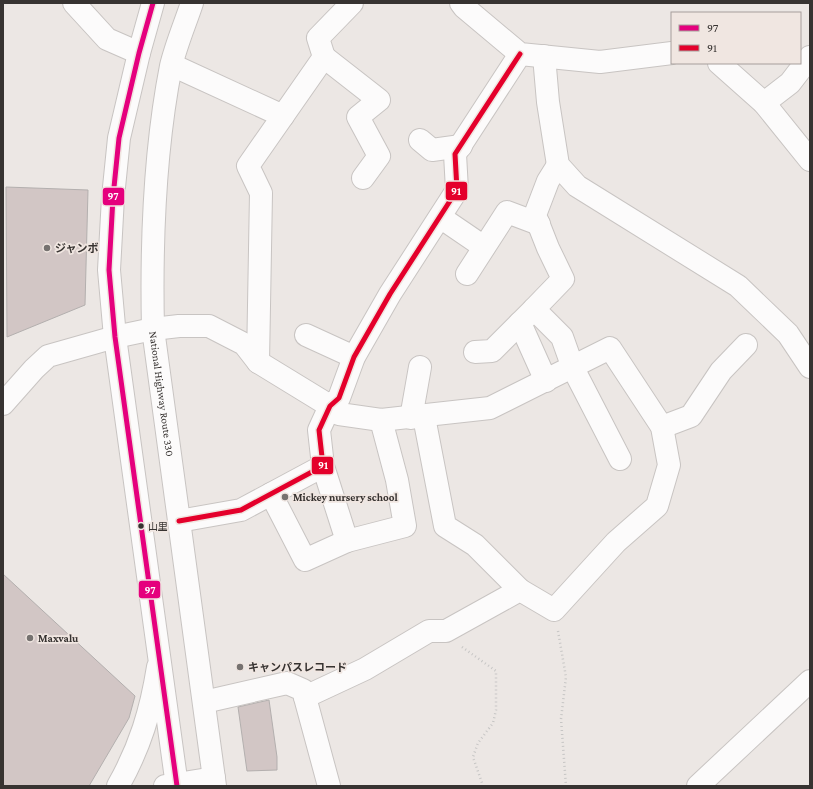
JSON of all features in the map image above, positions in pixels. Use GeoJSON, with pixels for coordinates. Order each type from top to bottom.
{"type":"FeatureCollection","features":[{"type":"Feature","properties":{"kind":"main road"},"geometry":{"type":"LineString","coordinates":[[74,3],[107,39],[139,53]]}},
{"type":"Feature","properties":{"kind":"main road"},"geometry":{"type":"LineString","coordinates":[[153,3],[139,53],[119,138],[113,197],[109,270],[115,337],[160,660],[173,785],[215,782]]}},
{"type":"Feature","properties":{"kind":"main road","name":"National Highway Route 330"},"geometry":{"type":"LineString","coordinates":[[192,3],[172,65],[156,168],[151,273],[153,329],[178,521],[215,782]]}},
{"type":"Feature","properties":{"kind":"main road"},"geometry":{"type":"LineString","coordinates":[[352,3],[318,38],[324,57],[378,100],[358,117],[378,156],[363,178]]}},
{"type":"Feature","properties":{"kind":"main road"},"geometry":{"type":"LineString","coordinates":[[461,3],[520,54],[600,62],[664,52],[671,53]]}},
{"type":"Feature","properties":{"kind":"main road"},"geometry":{"type":"LineString","coordinates":[[347,541],[323,466],[319,430],[330,406],[339,398],[354,357],[390,294],[457,190],[455,154],[520,54]]}},
{"type":"Feature","properties":{"kind":"main road"},"geometry":{"type":"LineString","coordinates":[[544,56],[548,102],[558,165],[577,186],[738,286],[788,334],[803,340],[810,367]]}},
{"type":"Feature","properties":{"kind":"main road"},"geometry":{"type":"LineString","coordinates":[[258,362],[261,193],[248,166],[324,57]]}},
{"type":"Feature","properties":{"kind":"main road"},"geometry":{"type":"LineString","coordinates":[[764,103],[790,83],[810,57]]}},
{"type":"Feature","properties":{"kind":"main road"},"geometry":{"type":"LineString","coordinates":[[720,64],[764,103],[810,160]]}},
{"type":"Feature","properties":{"kind":"main road"},"geometry":{"type":"LineString","coordinates":[[172,65],[283,116]]}},
{"type":"Feature","properties":{"kind":"main road"},"geometry":{"type":"LineString","coordinates":[[420,140],[432,150],[461,146]]}},
{"type":"Feature","properties":{"kind":"main road"},"geometry":{"type":"LineString","coordinates":[[475,352],[492,351],[563,279],[548,248],[535,215],[548,181],[558,165]]}},
{"type":"Feature","properties":{"kind":"main road"},"geometry":{"type":"LineString","coordinates":[[467,274],[507,212],[538,224]]}},
{"type":"Feature","properties":{"kind":"main road"},"geometry":{"type":"LineString","coordinates":[[440,217],[484,247]]}},
{"type":"Feature","properties":{"kind":"main road"},"geometry":{"type":"LineString","coordinates":[[527,316],[562,337],[573,368],[620,459]]}},
{"type":"Feature","properties":{"kind":"main road"},"geometry":{"type":"LineString","coordinates":[[527,316],[546,381]]}},
{"type":"Feature","properties":{"kind":"main road"},"geometry":{"type":"LineString","coordinates":[[3,404],[10,382],[48,356],[115,337],[153,329],[179,326],[209,326],[244,344],[258,362],[330,406],[339,414],[381,420],[417,417],[490,408],[573,368],[610,348],[662,427],[669,465],[657,506],[616,542],[554,610],[520,590],[475,545],[445,526],[417,417],[420,367]]}},
{"type":"Feature","properties":{"kind":"main road"},"geometry":{"type":"LineString","coordinates":[[306,335],[354,357]]}},
{"type":"Feature","properties":{"kind":"main road"},"geometry":{"type":"LineString","coordinates":[[662,427],[691,416],[721,371],[746,345]]}},
{"type":"Feature","properties":{"kind":"main road"},"geometry":{"type":"LineString","coordinates":[[270,494],[304,560],[347,541],[405,526],[398,480],[381,420]]}},
{"type":"Feature","properties":{"kind":"main road"},"geometry":{"type":"LineString","coordinates":[[178,521],[241,510],[323,466]]}},
{"type":"Feature","properties":{"kind":"main road"},"geometry":{"type":"LineString","coordinates":[[304,697],[365,669],[429,631],[446,631],[520,590]]}},
{"type":"Feature","properties":{"kind":"main road"},"geometry":{"type":"LineString","coordinates":[[118,786],[142,738],[152,705],[160,660]]}},
{"type":"Feature","properties":{"kind":"main road"},"geometry":{"type":"LineString","coordinates":[[698,786],[810,681]]}},
{"type":"Feature","properties":{"kind":"main road"},"geometry":{"type":"LineString","coordinates":[[204,702],[286,683],[303,690],[330,786]]}},
{"type":"Feature","properties":{"kind":"path"},"geometry":{"type":"LineString","coordinates":[[554,610],[566,677],[561,719],[566,786]]}},
{"type":"Feature","properties":{"kind":"path"},"geometry":{"type":"LineString","coordinates":[[446,631],[466,652],[496,671],[496,710],[493,723],[478,743],[473,757],[483,786]]}},
{"type":"Feature","properties":{"kind":"building","name":"ジャンボ"},"geometry":{"type":"Polygon","coordinates":[[[6,187],[88,190],[85,305],[7,337],[6,187]]]}},
{"type":"Feature","properties":{"kind":"building"},"geometry":{"type":"Polygon","coordinates":[[[3,574],[135,696],[129,718],[89,786],[3,786],[3,574]]]}},
{"type":"Feature","properties":{"kind":"building"},"geometry":{"type":"Polygon","coordinates":[[[269,700],[277,757],[277,770],[247,771],[238,707],[269,700]]]}},
{"type":"Feature","properties":{"kind":"transit line","name":"97"},"geometry":{"type":"LineString","coordinates":[[153,3],[139,53],[119,138],[113,197],[109,270],[115,337],[177,786]]}},
{"type":"Feature","properties":{"kind":"transit line","name":"91"},"geometry":{"type":"LineString","coordinates":[[179,521],[241,510],[323,466],[319,430],[330,406],[339,398],[354,357],[390,294],[457,190],[455,154],[520,54]]}},
{"type":"Feature","properties":{"kind":"place","name":"ジャンボ"},"geometry":{"type":"Point","coordinates":[47,248]}},
{"type":"Feature","properties":{"kind":"place","name":"Mickey nursery school"},"geometry":{"type":"Point","coordinates":[285,497]}},
{"type":"Feature","properties":{"kind":"place","name":"山里"},"geometry":{"type":"Point","coordinates":[141,526]}},
{"type":"Feature","properties":{"kind":"place","name":"Maxvalu"},"geometry":{"type":"Point","coordinates":[30,638]}},
{"type":"Feature","properties":{"kind":"place","name":"キャンパスレコード"},"geometry":{"type":"Point","coordinates":[240,667]}}]}
